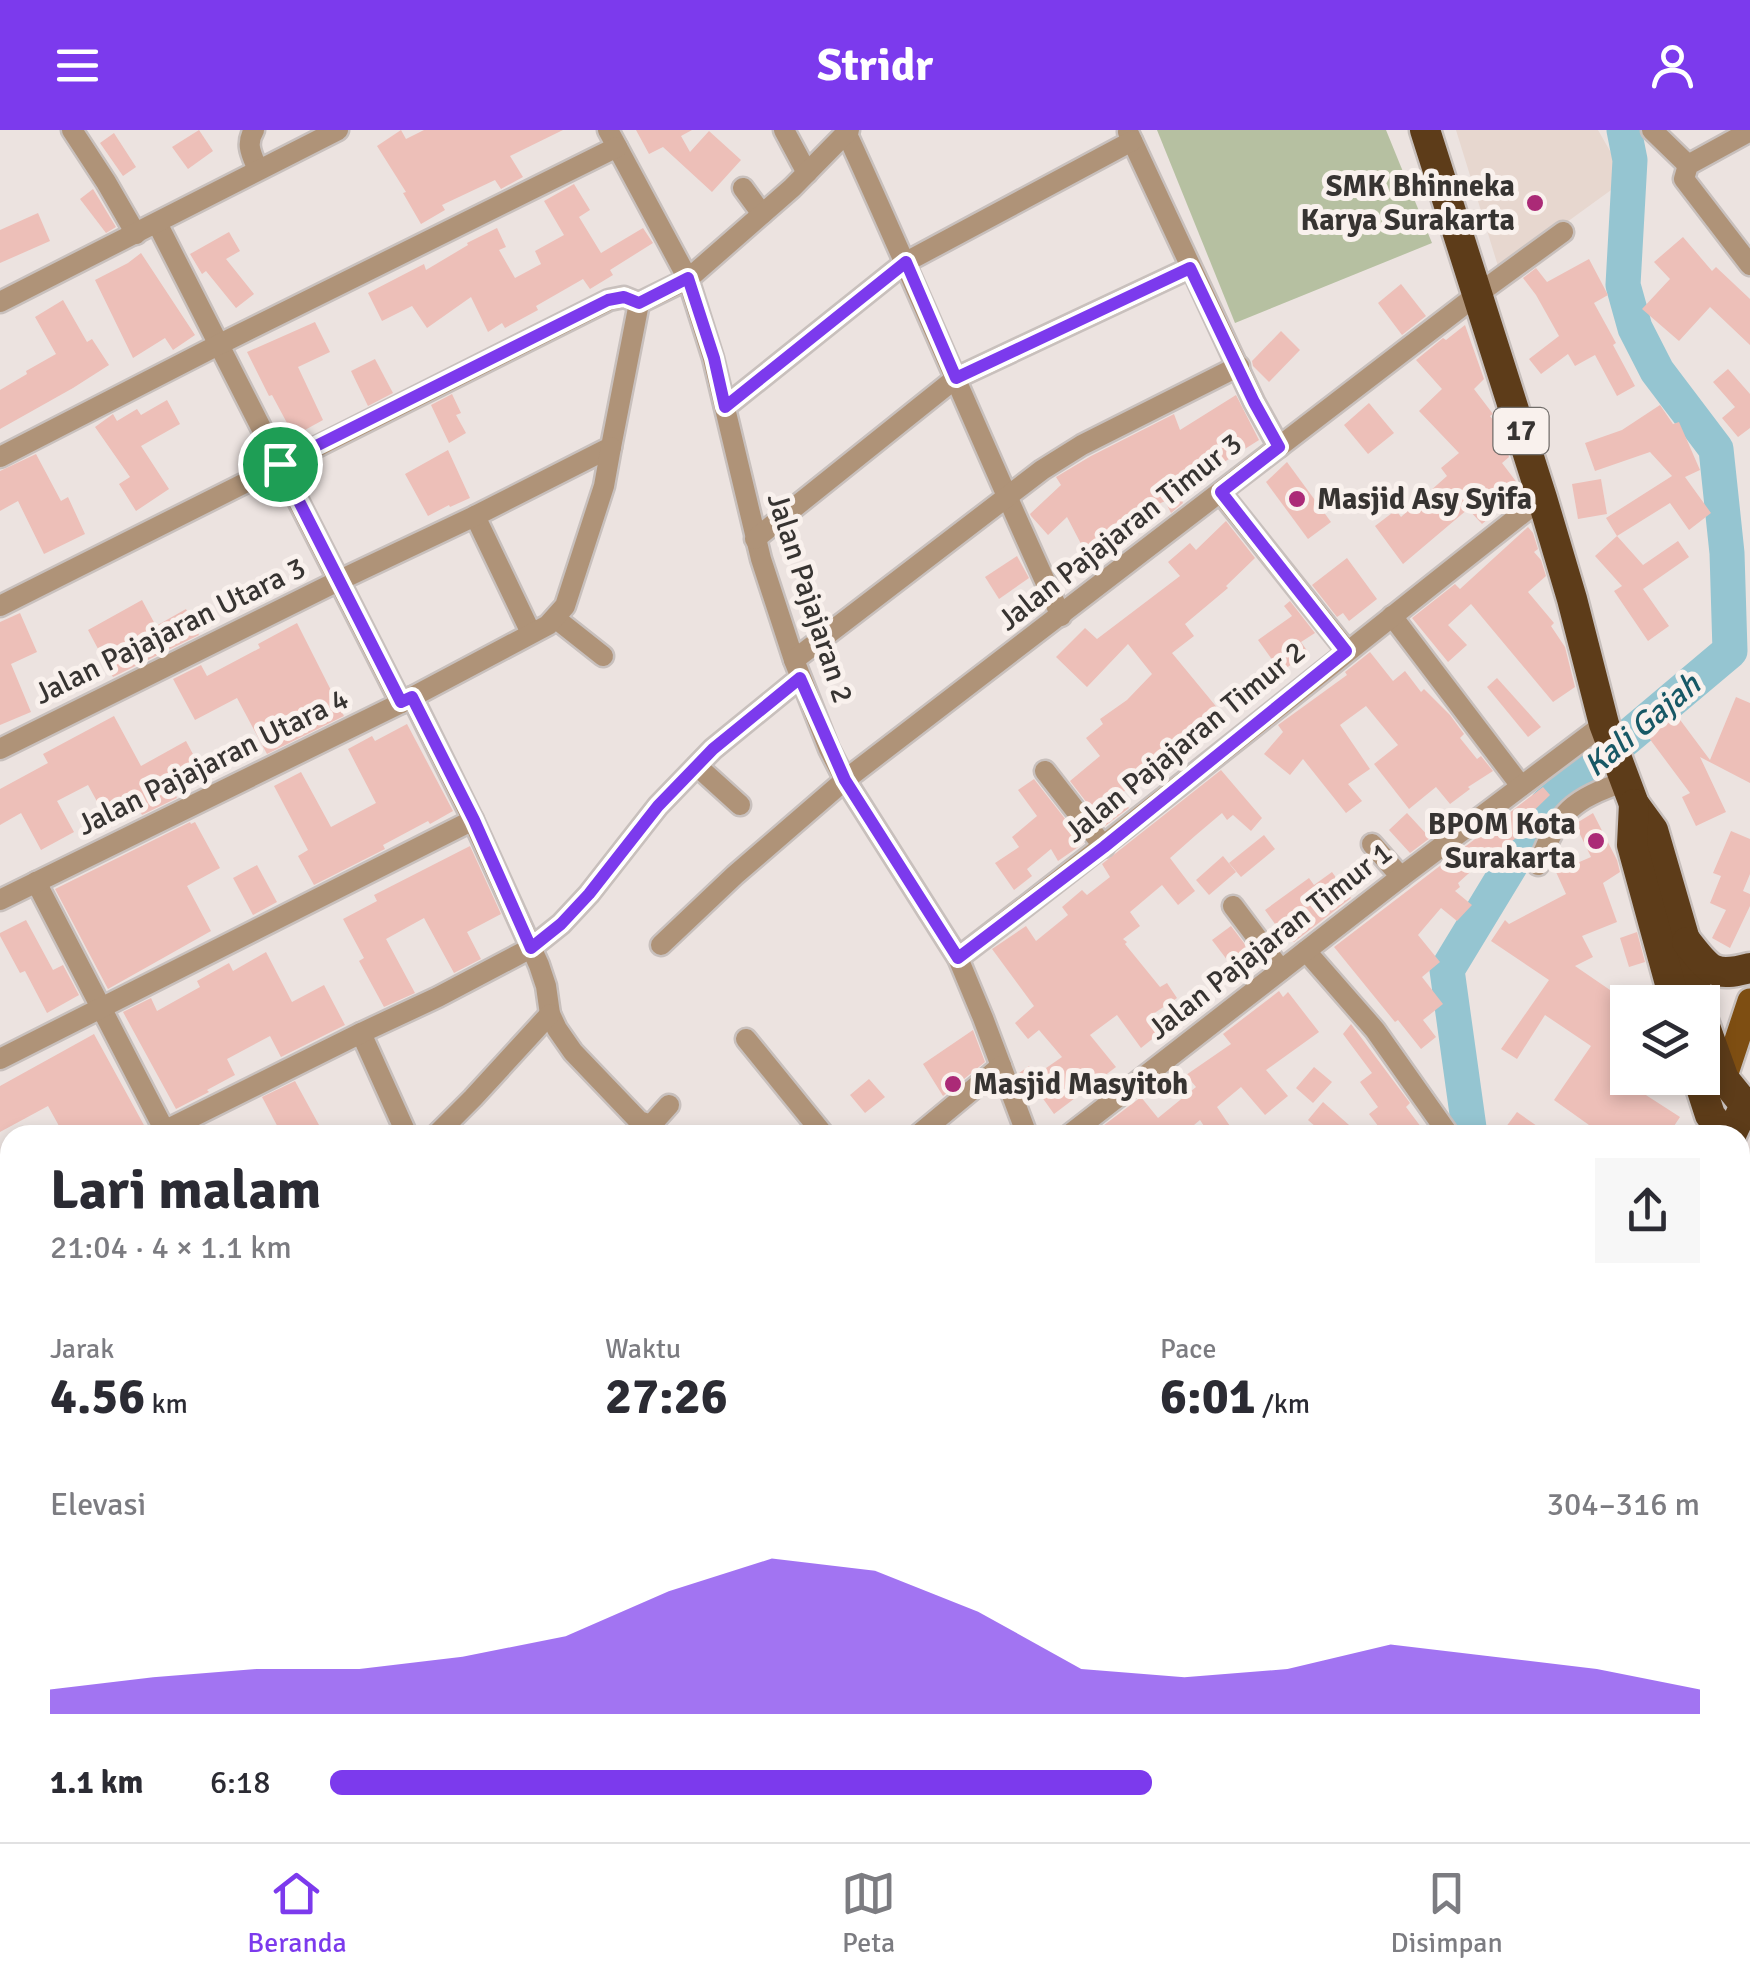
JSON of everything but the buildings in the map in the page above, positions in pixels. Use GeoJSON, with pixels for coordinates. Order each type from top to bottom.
{"type":"FeatureCollection","features":[{"type":"Feature","properties":{"kind":"highway","name":"17"},"geometry":{"type":"LineString","coordinates":[[1424,130],[1542,498],[1606,729],[1627,786],[1653,830],[1695,985]]}},
{"type":"Feature","properties":{"kind":"highway","name":"17"},"geometry":{"type":"LineString","coordinates":[[1627,786],[1632,845],[1670,985]]}},
{"type":"Feature","properties":{"kind":"highway"},"geometry":{"type":"LineString","coordinates":[[1685,940],[1707,967],[1718,974],[1750,968]]}},
{"type":"Feature","properties":{"kind":"highway"},"geometry":{"type":"LineString","coordinates":[[1720,1063],[1733,1095],[1720,1125]]}},
{"type":"Feature","properties":{"kind":"main road"},"geometry":{"type":"LineString","coordinates":[[1733,1095],[1750,1001]]}},
{"type":"Feature","properties":{"kind":"street"},"geometry":{"type":"LineString","coordinates":[[72,130],[136,234]]}},
{"type":"Feature","properties":{"kind":"street"},"geometry":{"type":"LineString","coordinates":[[254,130],[249,139],[250,151],[258,170]]}},
{"type":"Feature","properties":{"kind":"street"},"geometry":{"type":"LineString","coordinates":[[0,302],[338,130]]}},
{"type":"Feature","properties":{"kind":"street"},"geometry":{"type":"LineString","coordinates":[[784,130],[807,172]]}},
{"type":"Feature","properties":{"kind":"street"},"geometry":{"type":"LineString","coordinates":[[1652,130],[1750,264]]}},
{"type":"Feature","properties":{"kind":"street"},"geometry":{"type":"LineString","coordinates":[[0,606],[608,300],[624,297],[639,303],[688,278],[762,214],[847,131],[1060,616]]}},
{"type":"Feature","properties":{"kind":"street"},"geometry":{"type":"LineString","coordinates":[[1686,172],[1750,131]]}},
{"type":"Feature","properties":{"kind":"street"},"geometry":{"type":"LineString","coordinates":[[725,407],[906,262],[1129,135],[1254,402],[1279,447]]}},
{"type":"Feature","properties":{"kind":"street"},"geometry":{"type":"LineString","coordinates":[[0,457],[612,138]]}},
{"type":"Feature","properties":{"kind":"street","name":"Jalan Pajajaran 2"},"geometry":{"type":"LineString","coordinates":[[612,138],[688,278],[714,358],[755,540],[797,669],[845,780],[958,958],[1023,1125]]}},
{"type":"Feature","properties":{"kind":"street"},"geometry":{"type":"LineString","coordinates":[[743,188],[762,214]]}},
{"type":"Feature","properties":{"kind":"street"},"geometry":{"type":"LineString","coordinates":[[157,223],[340,580],[474,820],[546,986],[550,1014],[572,1052],[639,1121],[651,1125],[669,1106]]}},
{"type":"Feature","properties":{"kind":"street","name":"Jalan Pajajaran Timur 3"},"geometry":{"type":"LineString","coordinates":[[661,945],[845,780],[1563,232]]}},
{"type":"Feature","properties":{"kind":"street"},"geometry":{"type":"LineString","coordinates":[[755,540],[956,378],[1190,268]]}},
{"type":"Feature","properties":{"kind":"street"},"geometry":{"type":"LineString","coordinates":[[603,656],[555,618],[566,602],[604,486],[639,303]]}},
{"type":"Feature","properties":{"kind":"street"},"geometry":{"type":"LineString","coordinates":[[179,1125],[531,948],[589,894],[658,806],[797,669],[1042,470],[1082,445],[1238,366]]}},
{"type":"Feature","properties":{"kind":"street","name":"Jalan Pajajaran Utara 3"},"geometry":{"type":"LineString","coordinates":[[0,749],[611,447]]}},
{"type":"Feature","properties":{"kind":"street"},"geometry":{"type":"LineString","coordinates":[[1221,492],[1346,651]]}},
{"type":"Feature","properties":{"kind":"street","name":"Jalan Pajajaran Timur 2"},"geometry":{"type":"LineString","coordinates":[[958,958],[1104,847],[1542,498]]}},
{"type":"Feature","properties":{"kind":"street"},"geometry":{"type":"LineString","coordinates":[[474,516],[531,634]]}},
{"type":"Feature","properties":{"kind":"street"},"geometry":{"type":"LineString","coordinates":[[1392,616],[1521,786]]}},
{"type":"Feature","properties":{"kind":"street","name":"Jalan Pajajaran Utara 4"},"geometry":{"type":"LineString","coordinates":[[0,900],[406,700],[555,618]]}},
{"type":"Feature","properties":{"kind":"street","name":"Jalan Pajajaran Timur 1"},"geometry":{"type":"LineString","coordinates":[[1082,1125],[1521,786],[1606,729]]}},
{"type":"Feature","properties":{"kind":"street"},"geometry":{"type":"LineString","coordinates":[[697,766],[740,805]]}},
{"type":"Feature","properties":{"kind":"street"},"geometry":{"type":"LineString","coordinates":[[1045,771],[1104,847]]}},
{"type":"Feature","properties":{"kind":"street"},"geometry":{"type":"LineString","coordinates":[[1538,865],[1568,809],[1594,792],[1627,786]]}},
{"type":"Feature","properties":{"kind":"street"},"geometry":{"type":"LineString","coordinates":[[0,1059],[474,820]]}},
{"type":"Feature","properties":{"kind":"street"},"geometry":{"type":"LineString","coordinates":[[1372,844],[1401,877]]}},
{"type":"Feature","properties":{"kind":"street"},"geometry":{"type":"LineString","coordinates":[[36,882],[159,1125]]}},
{"type":"Feature","properties":{"kind":"street"},"geometry":{"type":"LineString","coordinates":[[1233,906],[1281,970]]}},
{"type":"Feature","properties":{"kind":"street"},"geometry":{"type":"LineString","coordinates":[[1306,951],[1375,1030],[1442,1125]]}},
{"type":"Feature","properties":{"kind":"street"},"geometry":{"type":"LineString","coordinates":[[446,1125],[550,1014]]}},
{"type":"Feature","properties":{"kind":"street"},"geometry":{"type":"LineString","coordinates":[[361,1032],[402,1125]]}},
{"type":"Feature","properties":{"kind":"street"},"geometry":{"type":"LineString","coordinates":[[746,1038],[816,1125]]}},
{"type":"Feature","properties":{"kind":"street"},"geometry":{"type":"LineString","coordinates":[[930,1125],[1000,1066]]}},
{"type":"Feature","properties":{"kind":"shaded area","name":"SMK Bhinneka Karya Surakarta"},"geometry":{"type":"Polygon","coordinates":[[[1456,130],[1598,130],[1618,165],[1618,185],[1567,222],[1571,229],[1502,279],[1456,130]]]}},
{"type":"Feature","properties":{"kind":"green space"},"geometry":{"type":"Polygon","coordinates":[[[1157,130],[1386,130],[1432,243],[1235,323],[1157,130]]]}},
{"type":"Feature","properties":{"kind":"waterway","name":"Kali Gajah"},"geometry":{"type":"LineString","coordinates":[[1469,1125],[1447,970],[1547,805],[1730,651],[1727,553],[1716,449],[1657,371],[1635,328],[1623,285],[1630,160],[1624,130]]}},
{"type":"Feature","properties":{"kind":"place","name":"SMK Bhinneka Karya Surakarta"},"geometry":{"type":"Point","coordinates":[1535,203]}},
{"type":"Feature","properties":{"kind":"place","name":"Masjid Asy Syifa"},"geometry":{"type":"Point","coordinates":[1297,499]}},
{"type":"Feature","properties":{"kind":"place","name":"BPOM Kota Surakarta"},"geometry":{"type":"Point","coordinates":[1596,841]}},
{"type":"Feature","properties":{"kind":"place","name":"Masjid Masyitoh"},"geometry":{"type":"Point","coordinates":[953,1084]}},
{"type":"Feature","properties":{"kind":"route"},"geometry":{"type":"LineString","coordinates":[[906,262],[956,378],[1190,268],[1279,447],[1221,492],[1346,651],[1104,847],[958,958],[845,780],[800,678],[713,749],[658,806],[589,894],[531,948],[474,820],[412,697],[401,702],[280,464],[608,300],[624,297],[639,303],[688,278],[725,407],[906,262]]}}]}
